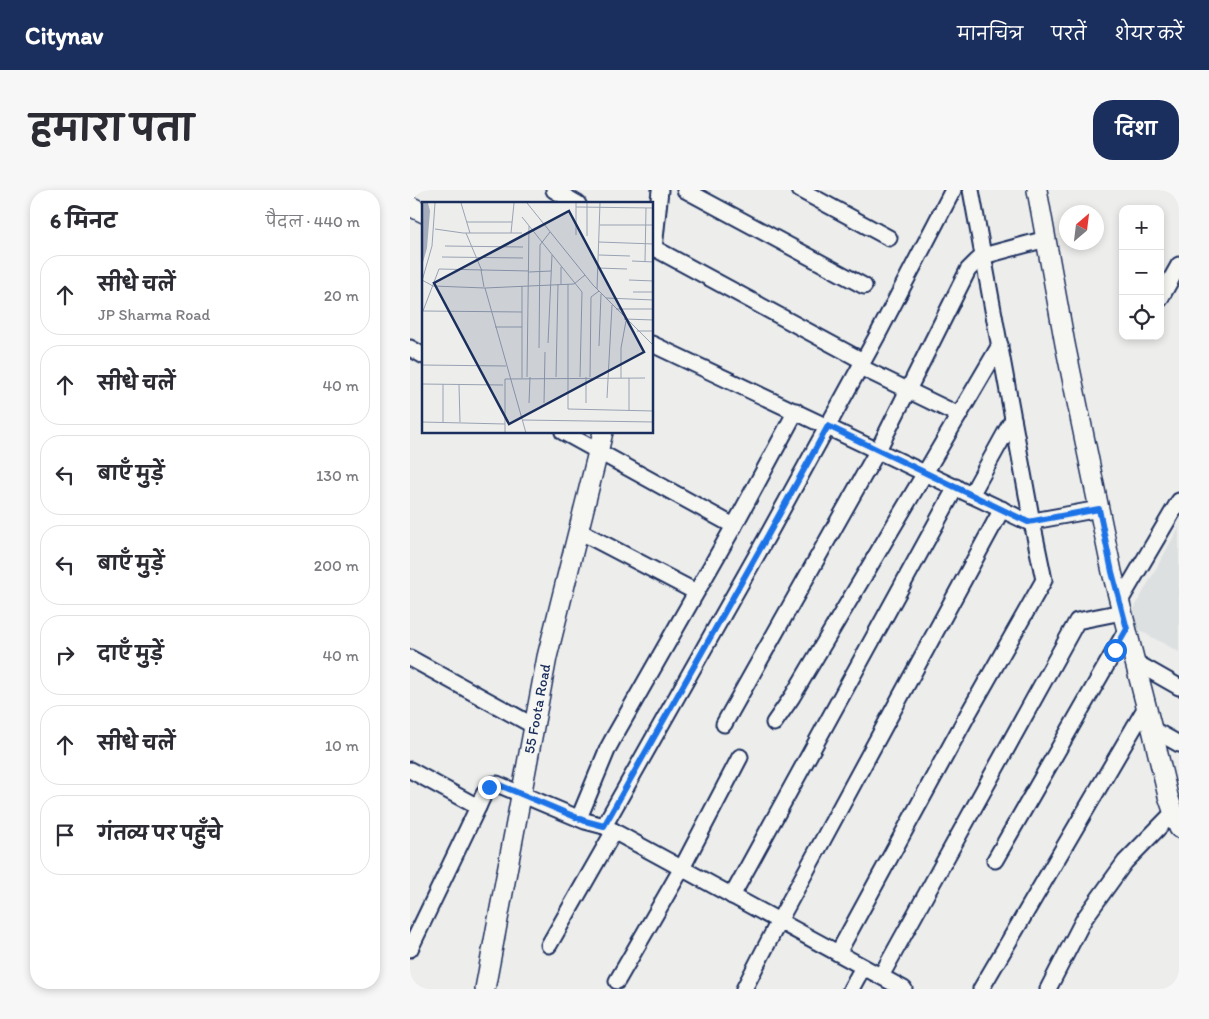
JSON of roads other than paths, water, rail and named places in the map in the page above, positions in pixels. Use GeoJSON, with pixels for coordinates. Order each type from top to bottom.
{"type":"FeatureCollection","features":[{"type":"Feature","properties":{"kind":"street"},"geometry":{"type":"LineString","coordinates":[[554,190],[575,202]]}},
{"type":"Feature","properties":{"kind":"street"},"geometry":{"type":"LineString","coordinates":[[654,240],[660,190]]}},
{"type":"Feature","properties":{"kind":"street"},"geometry":{"type":"LineString","coordinates":[[685,190],[864,286]]}},
{"type":"Feature","properties":{"kind":"street"},"geometry":{"type":"LineString","coordinates":[[800,190],[889,238]]}},
{"type":"Feature","properties":{"kind":"street"},"geometry":{"type":"LineString","coordinates":[[549,945],[609,829],[828,426],[953,190]]}},
{"type":"Feature","properties":{"kind":"street"},"geometry":{"type":"LineString","coordinates":[[838,953],[968,714],[1044,580],[971,190]]}},
{"type":"Feature","properties":{"kind":"street"},"geometry":{"type":"LineString","coordinates":[[1037,190],[1065,344],[1112,572],[1146,707],[1175,810],[1125,862],[1084,919],[1048,989]]}},
{"type":"Feature","properties":{"kind":"street"},"geometry":{"type":"LineString","coordinates":[[410,206],[422,212]]}},
{"type":"Feature","properties":{"kind":"street"},"geometry":{"type":"LineString","coordinates":[[724,724],[878,450],[968,270],[983,256],[1046,239]]}},
{"type":"Feature","properties":{"kind":"street"},"geometry":{"type":"LineString","coordinates":[[654,249],[908,390],[959,415]]}},
{"type":"Feature","properties":{"kind":"street"},"geometry":{"type":"LineString","coordinates":[[1162,295],[1179,265]]}},
{"type":"Feature","properties":{"kind":"street"},"geometry":{"type":"LineString","coordinates":[[654,345],[1028,522],[1099,509]]}},
{"type":"Feature","properties":{"kind":"street"},"geometry":{"type":"LineString","coordinates":[[774,723],[792,697],[1000,345]]}},
{"type":"Feature","properties":{"kind":"street"},"geometry":{"type":"LineString","coordinates":[[410,348],[422,355]]}},
{"type":"Feature","properties":{"kind":"street"},"geometry":{"type":"LineString","coordinates":[[579,818],[608,748],[734,526],[796,411]]}},
{"type":"Feature","properties":{"kind":"street"},"geometry":{"type":"LineString","coordinates":[[971,494],[1013,419]]}},
{"type":"Feature","properties":{"kind":"street"},"geometry":{"type":"LineString","coordinates":[[567,434],[734,526]]}},
{"type":"Feature","properties":{"kind":"street","name":"55 Foota Road"},"geometry":{"type":"LineString","coordinates":[[484,989],[547,657],[603,434]]}},
{"type":"Feature","properties":{"kind":"street"},"geometry":{"type":"LineString","coordinates":[[732,896],[956,487]]}},
{"type":"Feature","properties":{"kind":"street"},"geometry":{"type":"LineString","coordinates":[[994,860],[1177,508]]}},
{"type":"Feature","properties":{"kind":"street"},"geometry":{"type":"LineString","coordinates":[[744,989],[1002,509]]}},
{"type":"Feature","properties":{"kind":"street"},"geometry":{"type":"LineString","coordinates":[[579,531],[696,592]]}},
{"type":"Feature","properties":{"kind":"street"},"geometry":{"type":"LineString","coordinates":[[881,976],[1077,621],[1123,614]]}},
{"type":"Feature","properties":{"kind":"street"},"geometry":{"type":"LineString","coordinates":[[410,658],[534,726]]}},
{"type":"Feature","properties":{"kind":"street"},"geometry":{"type":"LineString","coordinates":[[1135,662],[1179,687]]}},
{"type":"Feature","properties":{"kind":"street"},"geometry":{"type":"LineString","coordinates":[[981,989],[1146,707]]}},
{"type":"Feature","properties":{"kind":"street"},"geometry":{"type":"LineString","coordinates":[[1152,729],[1179,744]]}},
{"type":"Feature","properties":{"kind":"street"},"geometry":{"type":"LineString","coordinates":[[617,981],[682,868],[740,757]]}},
{"type":"Feature","properties":{"kind":"street"},"geometry":{"type":"LineString","coordinates":[[410,770],[478,807]]}},
{"type":"Feature","properties":{"kind":"street"},"geometry":{"type":"LineString","coordinates":[[410,949],[478,807],[489,787],[492,784],[497,784],[609,829],[904,989]]}},
{"type":"Feature","properties":{"kind":"street"},"geometry":{"type":"LineString","coordinates":[[851,989],[863,967]]}}]}
